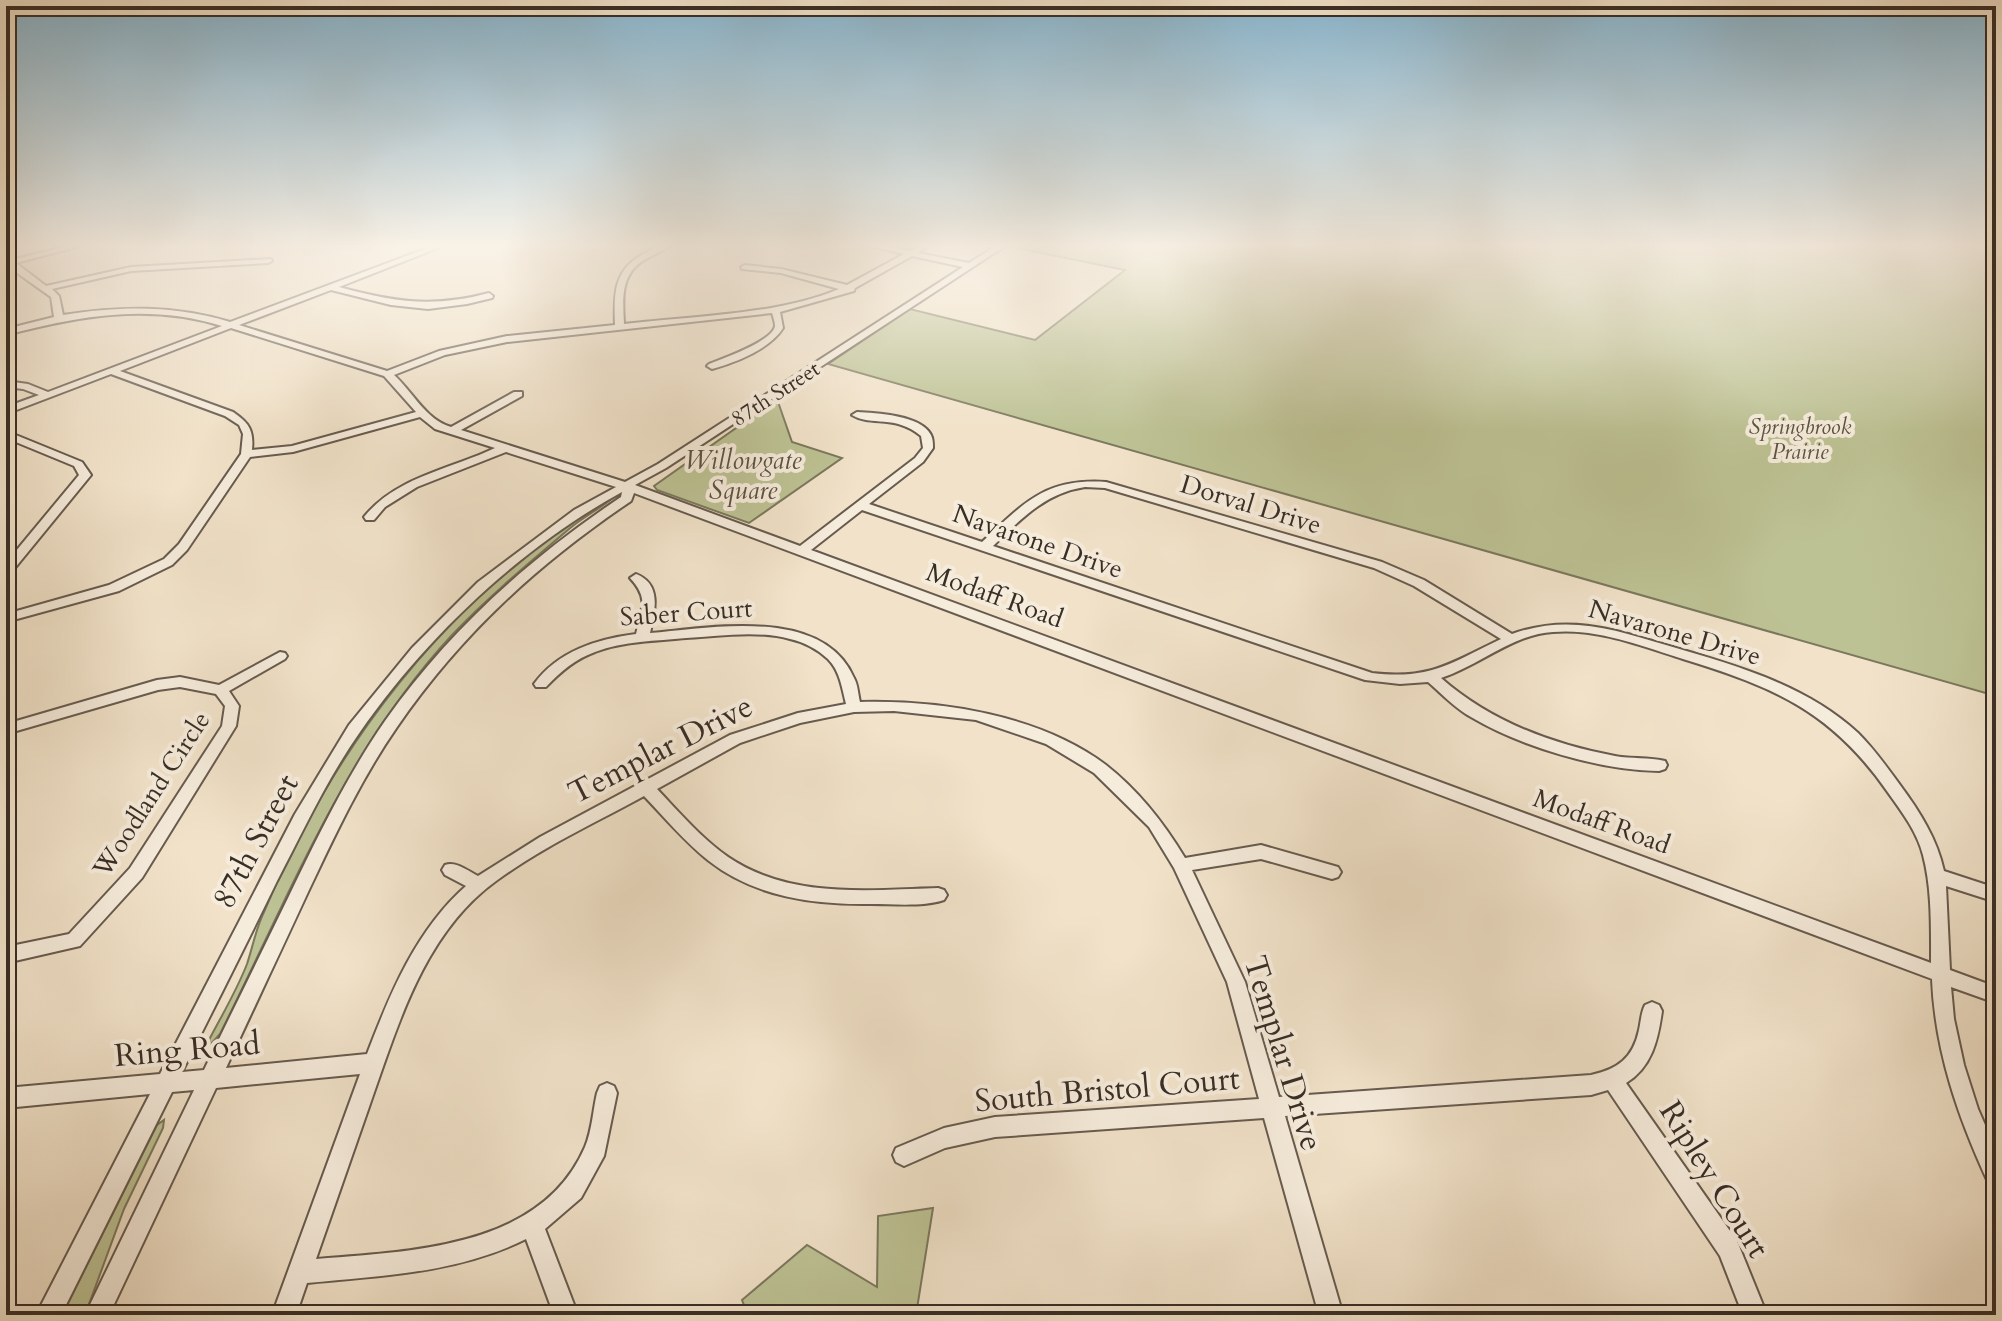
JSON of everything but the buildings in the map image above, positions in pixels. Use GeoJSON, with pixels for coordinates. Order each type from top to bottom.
{"type":"FeatureCollection","features":[{"type":"Feature","properties":{"kind":"street"},"geometry":{"type":"LineString","coordinates":[[57,308],[59,318]]}},
{"type":"Feature","properties":{"kind":"street"},"geometry":{"type":"LineString","coordinates":[[6,411],[277,308]]}},
{"type":"Feature","properties":{"kind":"street"},"geometry":{"type":"LineString","coordinates":[[415,308],[445,308]]}},
{"type":"Feature","properties":{"kind":"street"},"geometry":{"type":"LineString","coordinates":[[619,308],[620,327]]}},
{"type":"Feature","properties":{"kind":"street"},"geometry":{"type":"LineString","coordinates":[[6,332],[59,318],[130,310],[170,311],[387,374],[472,345],[786,308]]}},
{"type":"Feature","properties":{"kind":"street","name":"87th Street"},"geometry":{"type":"LineString","coordinates":[[48,1315],[303,814],[374,701],[417,651],[492,578],[578,512],[610,493],[629,487],[907,308]]}},
{"type":"Feature","properties":{"kind":"street"},"geometry":{"type":"LineString","coordinates":[[712,366],[739,356],[776,333],[779,323],[775,310]]}},
{"type":"Feature","properties":{"kind":"street"},"geometry":{"type":"LineString","coordinates":[[6,618],[114,588],[168,562],[183,547],[246,454],[248,434],[243,423],[229,414],[111,371]]}},
{"type":"Feature","properties":{"kind":"street","name":"Modaff Road"},"geometry":{"type":"LineString","coordinates":[[387,374],[403,386],[421,414],[452,431],[629,487],[1996,995]]}},
{"type":"Feature","properties":{"kind":"street"},"geometry":{"type":"LineString","coordinates":[[6,384],[25,386],[48,395]]}},
{"type":"Feature","properties":{"kind":"street"},"geometry":{"type":"LineString","coordinates":[[452,431],[518,394]]}},
{"type":"Feature","properties":{"kind":"street"},"geometry":{"type":"LineString","coordinates":[[246,454],[303,447],[421,414]]}},
{"type":"Feature","properties":{"kind":"street"},"geometry":{"type":"LineString","coordinates":[[802,551],[919,460],[929,444],[922,431],[908,423],[857,415]]}},
{"type":"Feature","properties":{"kind":"street"},"geometry":{"type":"LineString","coordinates":[[6,434],[78,464],[85,475],[6,571]]}},
{"type":"Feature","properties":{"kind":"street"},"geometry":{"type":"LineString","coordinates":[[370,517],[382,502],[401,490],[474,464],[505,448]]}},
{"type":"Feature","properties":{"kind":"street","name":"Dorval Drive"},"geometry":{"type":"LineString","coordinates":[[984,547],[1053,489],[1077,483],[1106,485],[1402,574],[1508,637]]}},
{"type":"Feature","properties":{"kind":"street","name":"87th Street"},"geometry":{"type":"LineString","coordinates":[[97,1315],[347,794],[407,699],[489,605],[543,558],[627,499],[629,487]]}},
{"type":"Feature","properties":{"kind":"street","name":"Navarone Drive"},"geometry":{"type":"LineString","coordinates":[[860,505],[1350,673],[1386,679],[1430,676],[1452,669],[1508,637],[1555,627],[1605,632],[1730,669],[1813,704],[1847,729],[1880,767],[1919,826],[1934,875],[1947,1038],[1954,1069],[1996,1174]]}},
{"type":"Feature","properties":{"kind":"street"},"geometry":{"type":"LineString","coordinates":[[636,578],[644,582],[649,592],[642,637]]}},
{"type":"Feature","properties":{"kind":"street","name":"Saber Court"},"geometry":{"type":"LineString","coordinates":[[541,684],[555,668],[587,649],[610,641],[742,629],[791,634],[815,643],[835,657],[852,682],[854,707]]}},
{"type":"Feature","properties":{"kind":"street"},"geometry":{"type":"LineString","coordinates":[[6,729],[157,685],[180,682],[221,690],[280,656]]}},
{"type":"Feature","properties":{"kind":"street"},"geometry":{"type":"LineString","coordinates":[[1430,676],[1467,708],[1491,721],[1611,762],[1659,765]]}},
{"type":"Feature","properties":{"kind":"street","name":"Woodland Circle"},"geometry":{"type":"LineString","coordinates":[[6,955],[74,941],[136,873],[229,726],[232,706],[221,690]]}},
{"type":"Feature","properties":{"kind":"street","name":"Templar Drive"},"geometry":{"type":"LineString","coordinates":[[284,1315],[375,1063],[414,965],[441,926],[479,885],[528,853],[645,787],[755,731],[798,718],[854,707],[948,709],[1007,722],[1078,754],[1122,787],[1155,823],[1181,865],[1236,982],[1331,1315]]}},
{"type":"Feature","properties":{"kind":"street"},"geometry":{"type":"LineString","coordinates":[[645,787],[725,864],[780,888],[844,898],[938,895]]}},
{"type":"Feature","properties":{"kind":"street"},"geometry":{"type":"LineString","coordinates":[[1181,865],[1261,852],[1332,872]]}},
{"type":"Feature","properties":{"kind":"street"},"geometry":{"type":"LineString","coordinates":[[451,870],[479,885]]}},
{"type":"Feature","properties":{"kind":"street"},"geometry":{"type":"LineString","coordinates":[[1934,875],[1996,895]]}},
{"type":"Feature","properties":{"kind":"street"},"geometry":{"type":"LineString","coordinates":[[1613,1081],[1634,1068],[1643,1054],[1652,1011]]}},
{"type":"Feature","properties":{"kind":"street","name":"Ring Road"},"geometry":{"type":"LineString","coordinates":[[6,1098],[375,1063]]}},
{"type":"Feature","properties":{"kind":"street","name":"South Bristol Court"},"geometry":{"type":"LineString","coordinates":[[904,1155],[944,1138],[995,1127],[1590,1086],[1613,1081]]}},
{"type":"Feature","properties":{"kind":"street","name":"Ripley Court"},"geometry":{"type":"LineString","coordinates":[[1613,1081],[1729,1249],[1755,1315]]}},
{"type":"Feature","properties":{"kind":"street"},"geometry":{"type":"LineString","coordinates":[[299,1272],[452,1256],[513,1237],[556,1206],[586,1171],[603,1127],[607,1093]]}},
{"type":"Feature","properties":{"kind":"street"},"geometry":{"type":"LineString","coordinates":[[532,1225],[566,1315]]}},
{"type":"Feature","properties":{"kind":"green space","name":"Springbrook Prairie"},"geometry":{"type":"Polygon","coordinates":[[[1077,308],[1996,308],[1996,696],[828,364],[910,309],[1035,340],[1077,308]]]}},
{"type":"Feature","properties":{"kind":"green space","name":"Willowgate Square"},"geometry":{"type":"Polygon","coordinates":[[[777,399],[792,442],[842,458],[749,523],[657,490],[654,486],[777,399]]]}},
{"type":"Feature","properties":{"kind":"green space"},"geometry":{"type":"Polygon","coordinates":[[[614,497],[569,529],[494,594],[452,635],[414,679],[350,775],[296,877],[220,1034],[211,1044],[209,1040],[243,974],[261,918],[286,863],[338,768],[368,724],[436,640],[474,602],[562,527],[588,509],[614,497]]]}},
{"type":"Feature","properties":{"kind":"green space"},"geometry":{"type":"Polygon","coordinates":[[[164,1120],[124,1209],[85,1315],[62,1315],[157,1125],[164,1120]]]}},
{"type":"Feature","properties":{"kind":"green space"},"geometry":{"type":"Polygon","coordinates":[[[933,1208],[916,1315],[748,1315],[742,1300],[807,1245],[877,1287],[878,1216],[933,1208]]]}}]}
